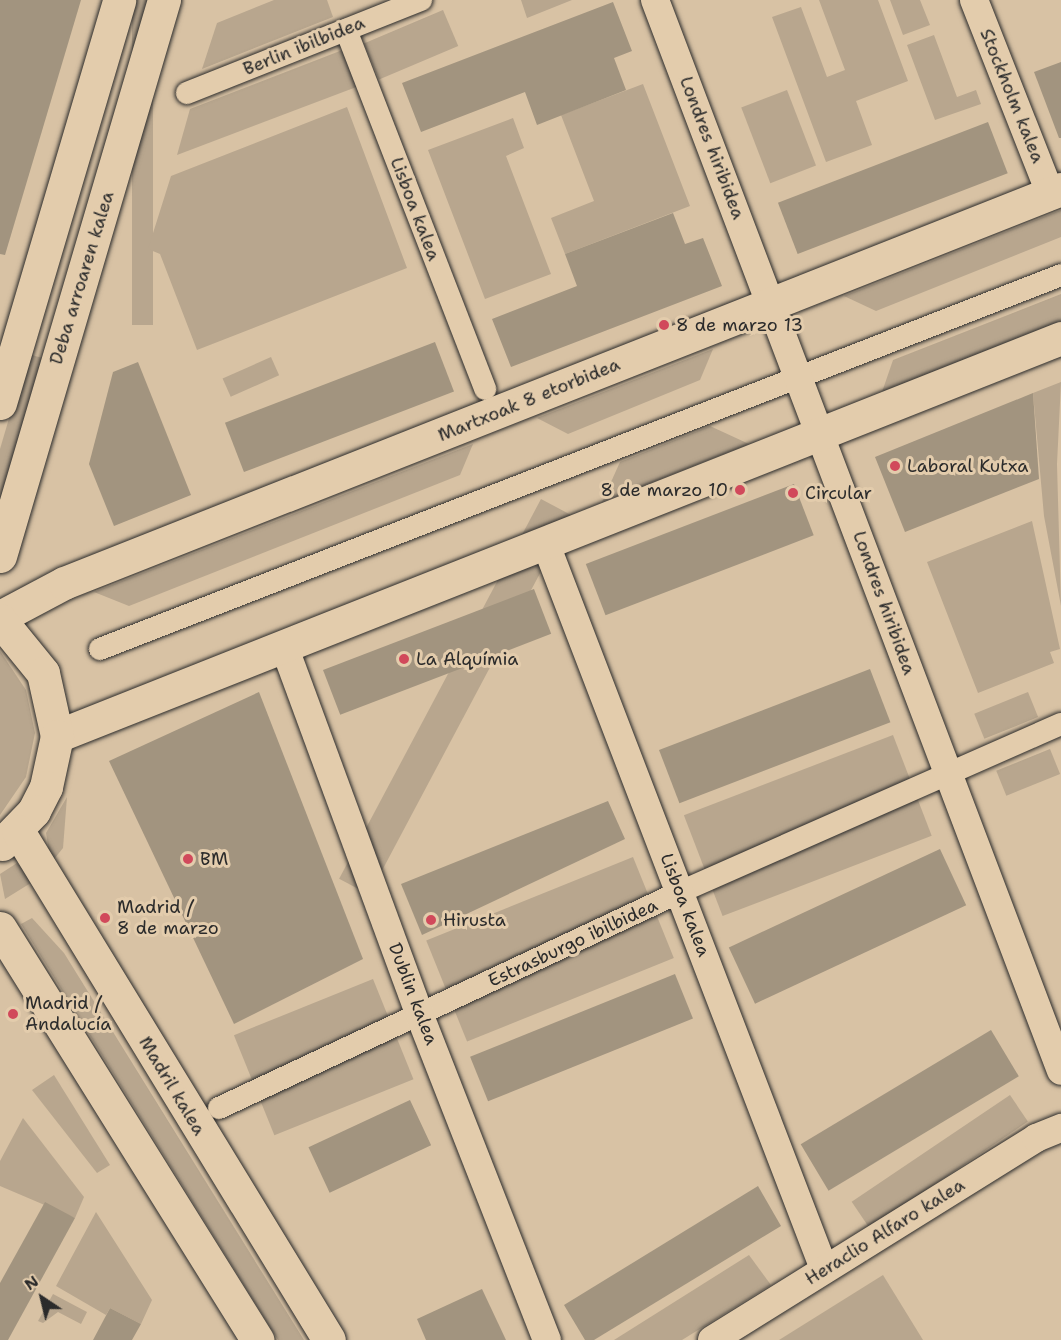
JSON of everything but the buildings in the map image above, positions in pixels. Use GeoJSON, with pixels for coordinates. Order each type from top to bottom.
{"type":"FeatureCollection","features":[{"type":"Feature","properties":{"kind":"main road"},"geometry":{"type":"LineString","coordinates":[[0,403],[11,329],[119,0]]}},
{"type":"Feature","properties":{"kind":"main road","name":"Deba arroaren kalea"},"geometry":{"type":"LineString","coordinates":[[0,556],[164,0]]}},
{"type":"Feature","properties":{"kind":"main road","name":"Martxoak 8 etorbidea"},"geometry":{"type":"LineString","coordinates":[[0,618],[64,584],[1056,191]]}},
{"type":"Feature","properties":{"kind":"main road"},"geometry":{"type":"LineString","coordinates":[[57,736],[1061,338]]}},
{"type":"Feature","properties":{"kind":"main road"},"geometry":{"type":"LineString","coordinates":[[0,618],[43,673],[57,736],[46,788],[9,838]]}},
{"type":"Feature","properties":{"kind":"main road","name":"Madril kalea"},"geometry":{"type":"LineString","coordinates":[[9,838],[329,1340]]}},
{"type":"Feature","properties":{"kind":"main road"},"geometry":{"type":"LineString","coordinates":[[0,927],[257,1340]]}},
{"type":"Feature","properties":{"kind":"street","name":"Berlin ibilbidea"},"geometry":{"type":"LineString","coordinates":[[187,93],[421,0]]}},
{"type":"Feature","properties":{"kind":"street","name":"Londres hiribidea"},"geometry":{"type":"LineString","coordinates":[[655,0],[800,377],[1061,1071]]}},
{"type":"Feature","properties":{"kind":"street","name":"Stockholm kalea"},"geometry":{"type":"LineString","coordinates":[[974,0],[1056,191]]}},
{"type":"Feature","properties":{"kind":"street","name":"Lisboa kalea"},"geometry":{"type":"LineString","coordinates":[[346,30],[485,389]]}},
{"type":"Feature","properties":{"kind":"street"},"geometry":{"type":"LineString","coordinates":[[100,649],[1061,275]]}},
{"type":"Feature","properties":{"kind":"street","name":"Lisboa kalea"},"geometry":{"type":"LineString","coordinates":[[545,542],[824,1269]]}},
{"type":"Feature","properties":{"kind":"street","name":"Dublin kalea"},"geometry":{"type":"LineString","coordinates":[[284,646],[420,1016],[547,1340]]}},
{"type":"Feature","properties":{"kind":"street","name":"Estrasburgo ibilbidea"},"geometry":{"type":"LineString","coordinates":[[219,1108],[420,1016],[680,892],[947,771],[1061,724]]}},
{"type":"Feature","properties":{"kind":"street","name":"Heraclio Alfaro kalea"},"geometry":{"type":"LineString","coordinates":[[712,1340],[1036,1138],[1061,1128]]}},
{"type":"Feature","properties":{"kind":"shaded area"},"geometry":{"type":"Polygon","coordinates":[[[132,0],[153,0],[153,325],[132,325],[132,0]]]}},
{"type":"Feature","properties":{"kind":"shaded area"},"geometry":{"type":"Polygon","coordinates":[[[274,0],[327,0],[333,17],[202,69],[217,23],[274,0]]]}},
{"type":"Feature","properties":{"kind":"shaded area"},"geometry":{"type":"Polygon","coordinates":[[[521,0],[572,0],[527,18],[521,0]]]}},
{"type":"Feature","properties":{"kind":"shaded area"},"geometry":{"type":"Polygon","coordinates":[[[819,0],[878,0],[908,81],[856,101],[872,145],[826,162],[772,17],[801,7],[827,77],[845,70],[819,0]]]}},
{"type":"Feature","properties":{"kind":"shaded area"},"geometry":{"type":"Polygon","coordinates":[[[890,0],[920,0],[930,25],[903,35],[890,0]]]}},
{"type":"Feature","properties":{"kind":"shaded area"},"geometry":{"type":"Polygon","coordinates":[[[443,10],[458,46],[379,80],[364,44],[443,10]]]}},
{"type":"Feature","properties":{"kind":"shaded area"},"geometry":{"type":"Polygon","coordinates":[[[934,35],[957,97],[976,90],[981,104],[935,120],[907,45],[934,35]]]}},
{"type":"Feature","properties":{"kind":"shaded area"},"geometry":{"type":"Polygon","coordinates":[[[345,49],[359,86],[177,155],[190,109],[345,49]]]}},
{"type":"Feature","properties":{"kind":"shaded area"},"geometry":{"type":"Polygon","coordinates":[[[643,84],[690,206],[565,254],[551,218],[594,201],[561,115],[643,84]]]}},
{"type":"Feature","properties":{"kind":"shaded area"},"geometry":{"type":"Polygon","coordinates":[[[787,90],[816,166],[770,183],[741,108],[787,90]]]}},
{"type":"Feature","properties":{"kind":"shaded area"},"geometry":{"type":"Polygon","coordinates":[[[347,107],[407,268],[197,350],[160,254],[148,249],[171,176],[347,107]]]}},
{"type":"Feature","properties":{"kind":"shaded area"},"geometry":{"type":"Polygon","coordinates":[[[513,118],[524,148],[506,156],[551,274],[485,299],[428,150],[513,118]]]}},
{"type":"Feature","properties":{"kind":"shaded area"},"geometry":{"type":"Polygon","coordinates":[[[1061,210],[1061,237],[876,311],[844,296],[1061,210]]]}},
{"type":"Feature","properties":{"kind":"shaded area"},"geometry":{"type":"Polygon","coordinates":[[[1061,294],[1061,321],[882,392],[893,360],[1061,294]]]}},
{"type":"Feature","properties":{"kind":"shaded area"},"geometry":{"type":"Polygon","coordinates":[[[713,349],[700,380],[568,434],[537,418],[713,349]]]}},
{"type":"Feature","properties":{"kind":"shaded area"},"geometry":{"type":"Polygon","coordinates":[[[28,354],[46,359],[0,511],[0,449],[28,354]]]}},
{"type":"Feature","properties":{"kind":"shaded area"},"geometry":{"type":"Polygon","coordinates":[[[271,357],[279,375],[231,397],[223,379],[271,357]]]}},
{"type":"Feature","properties":{"kind":"shaded area"},"geometry":{"type":"Polygon","coordinates":[[[1061,382],[1057,464],[1061,606],[1044,516],[1033,393],[1061,382]]]}},
{"type":"Feature","properties":{"kind":"shaded area"},"geometry":{"type":"Polygon","coordinates":[[[710,426],[749,444],[602,502],[620,462],[710,426]]]}},
{"type":"Feature","properties":{"kind":"shaded area"},"geometry":{"type":"Polygon","coordinates":[[[473,444],[460,475],[129,606],[94,592],[473,444]]]}},
{"type":"Feature","properties":{"kind":"shaded area"},"geometry":{"type":"Polygon","coordinates":[[[541,499],[571,515],[369,895],[339,879],[541,499]]]}},
{"type":"Feature","properties":{"kind":"shaded area"},"geometry":{"type":"Polygon","coordinates":[[[1032,521],[1060,649],[1050,652],[1054,663],[978,693],[927,562],[1032,521]]]}},
{"type":"Feature","properties":{"kind":"shaded area"},"geometry":{"type":"Polygon","coordinates":[[[0,651],[26,690],[35,733],[26,777],[0,815],[0,651]]]}},
{"type":"Feature","properties":{"kind":"shaded area"},"geometry":{"type":"Polygon","coordinates":[[[1028,692],[1038,717],[984,739],[974,714],[1028,692]]]}},
{"type":"Feature","properties":{"kind":"shaded area"},"geometry":{"type":"Polygon","coordinates":[[[893,735],[932,836],[723,916],[684,815],[893,735]]]}},
{"type":"Feature","properties":{"kind":"shaded area"},"geometry":{"type":"Polygon","coordinates":[[[1050,749],[1060,774],[1006,796],[996,771],[1050,749]]]}},
{"type":"Feature","properties":{"kind":"shaded area"},"geometry":{"type":"Polygon","coordinates":[[[67,797],[63,848],[51,863],[46,833],[67,797]]]}},
{"type":"Feature","properties":{"kind":"shaded area"},"geometry":{"type":"Polygon","coordinates":[[[633,857],[674,958],[467,1042],[426,941],[633,857]]]}},
{"type":"Feature","properties":{"kind":"shaded area"},"geometry":{"type":"Polygon","coordinates":[[[17,863],[34,881],[5,899],[0,874],[17,863]]]}},
{"type":"Feature","properties":{"kind":"shaded area"},"geometry":{"type":"Polygon","coordinates":[[[32,918],[64,953],[304,1340],[278,1340],[21,924],[32,918]]]}},
{"type":"Feature","properties":{"kind":"shaded area"},"geometry":{"type":"Polygon","coordinates":[[[373,979],[413,1079],[274,1135],[234,1035],[373,979]]]}},
{"type":"Feature","properties":{"kind":"shaded area"},"geometry":{"type":"Polygon","coordinates":[[[54,1075],[110,1165],[97,1173],[32,1090],[54,1075]]]}},
{"type":"Feature","properties":{"kind":"shaded area"},"geometry":{"type":"Polygon","coordinates":[[[1010,1095],[1028,1122],[870,1228],[852,1202],[1010,1095]]]}},
{"type":"Feature","properties":{"kind":"shaded area"},"geometry":{"type":"Polygon","coordinates":[[[23,1118],[84,1197],[75,1218],[0,1186],[0,1161],[23,1118]]]}},
{"type":"Feature","properties":{"kind":"shaded area"},"geometry":{"type":"Polygon","coordinates":[[[96,1212],[152,1300],[141,1324],[110,1308],[106,1315],[56,1286],[96,1212]]]}},
{"type":"Feature","properties":{"kind":"shaded area"},"geometry":{"type":"Polygon","coordinates":[[[749,1255],[771,1285],[682,1340],[614,1340],[749,1255]]]}},
{"type":"Feature","properties":{"kind":"shaded area"},"geometry":{"type":"Polygon","coordinates":[[[883,1275],[923,1340],[779,1340],[883,1275]]]}},
{"type":"Feature","properties":{"kind":"shaded area"},"geometry":{"type":"Polygon","coordinates":[[[53,1294],[87,1312],[81,1324],[58,1312],[43,1323],[38,1321],[53,1294]]]}},
{"type":"Feature","properties":{"kind":"place","name":"8 de marzo 13"},"geometry":{"type":"Point","coordinates":[664,325]}},
{"type":"Feature","properties":{"kind":"place","name":"Laboral Kutxa"},"geometry":{"type":"Point","coordinates":[895,466]}},
{"type":"Feature","properties":{"kind":"place","name":"8 de marzo 10"},"geometry":{"type":"Point","coordinates":[740,490]}},
{"type":"Feature","properties":{"kind":"place","name":"Circular"},"geometry":{"type":"Point","coordinates":[793,493]}},
{"type":"Feature","properties":{"kind":"place","name":"La Alquímia"},"geometry":{"type":"Point","coordinates":[404,659]}},
{"type":"Feature","properties":{"kind":"place","name":"BM"},"geometry":{"type":"Point","coordinates":[188,859]}},
{"type":"Feature","properties":{"kind":"place","name":"Madrid / 8 de marzo"},"geometry":{"type":"Point","coordinates":[105,918]}},
{"type":"Feature","properties":{"kind":"place","name":"Hirusta"},"geometry":{"type":"Point","coordinates":[431,920]}},
{"type":"Feature","properties":{"kind":"place","name":"Madrid / Andalucía"},"geometry":{"type":"Point","coordinates":[13,1014]}}]}
